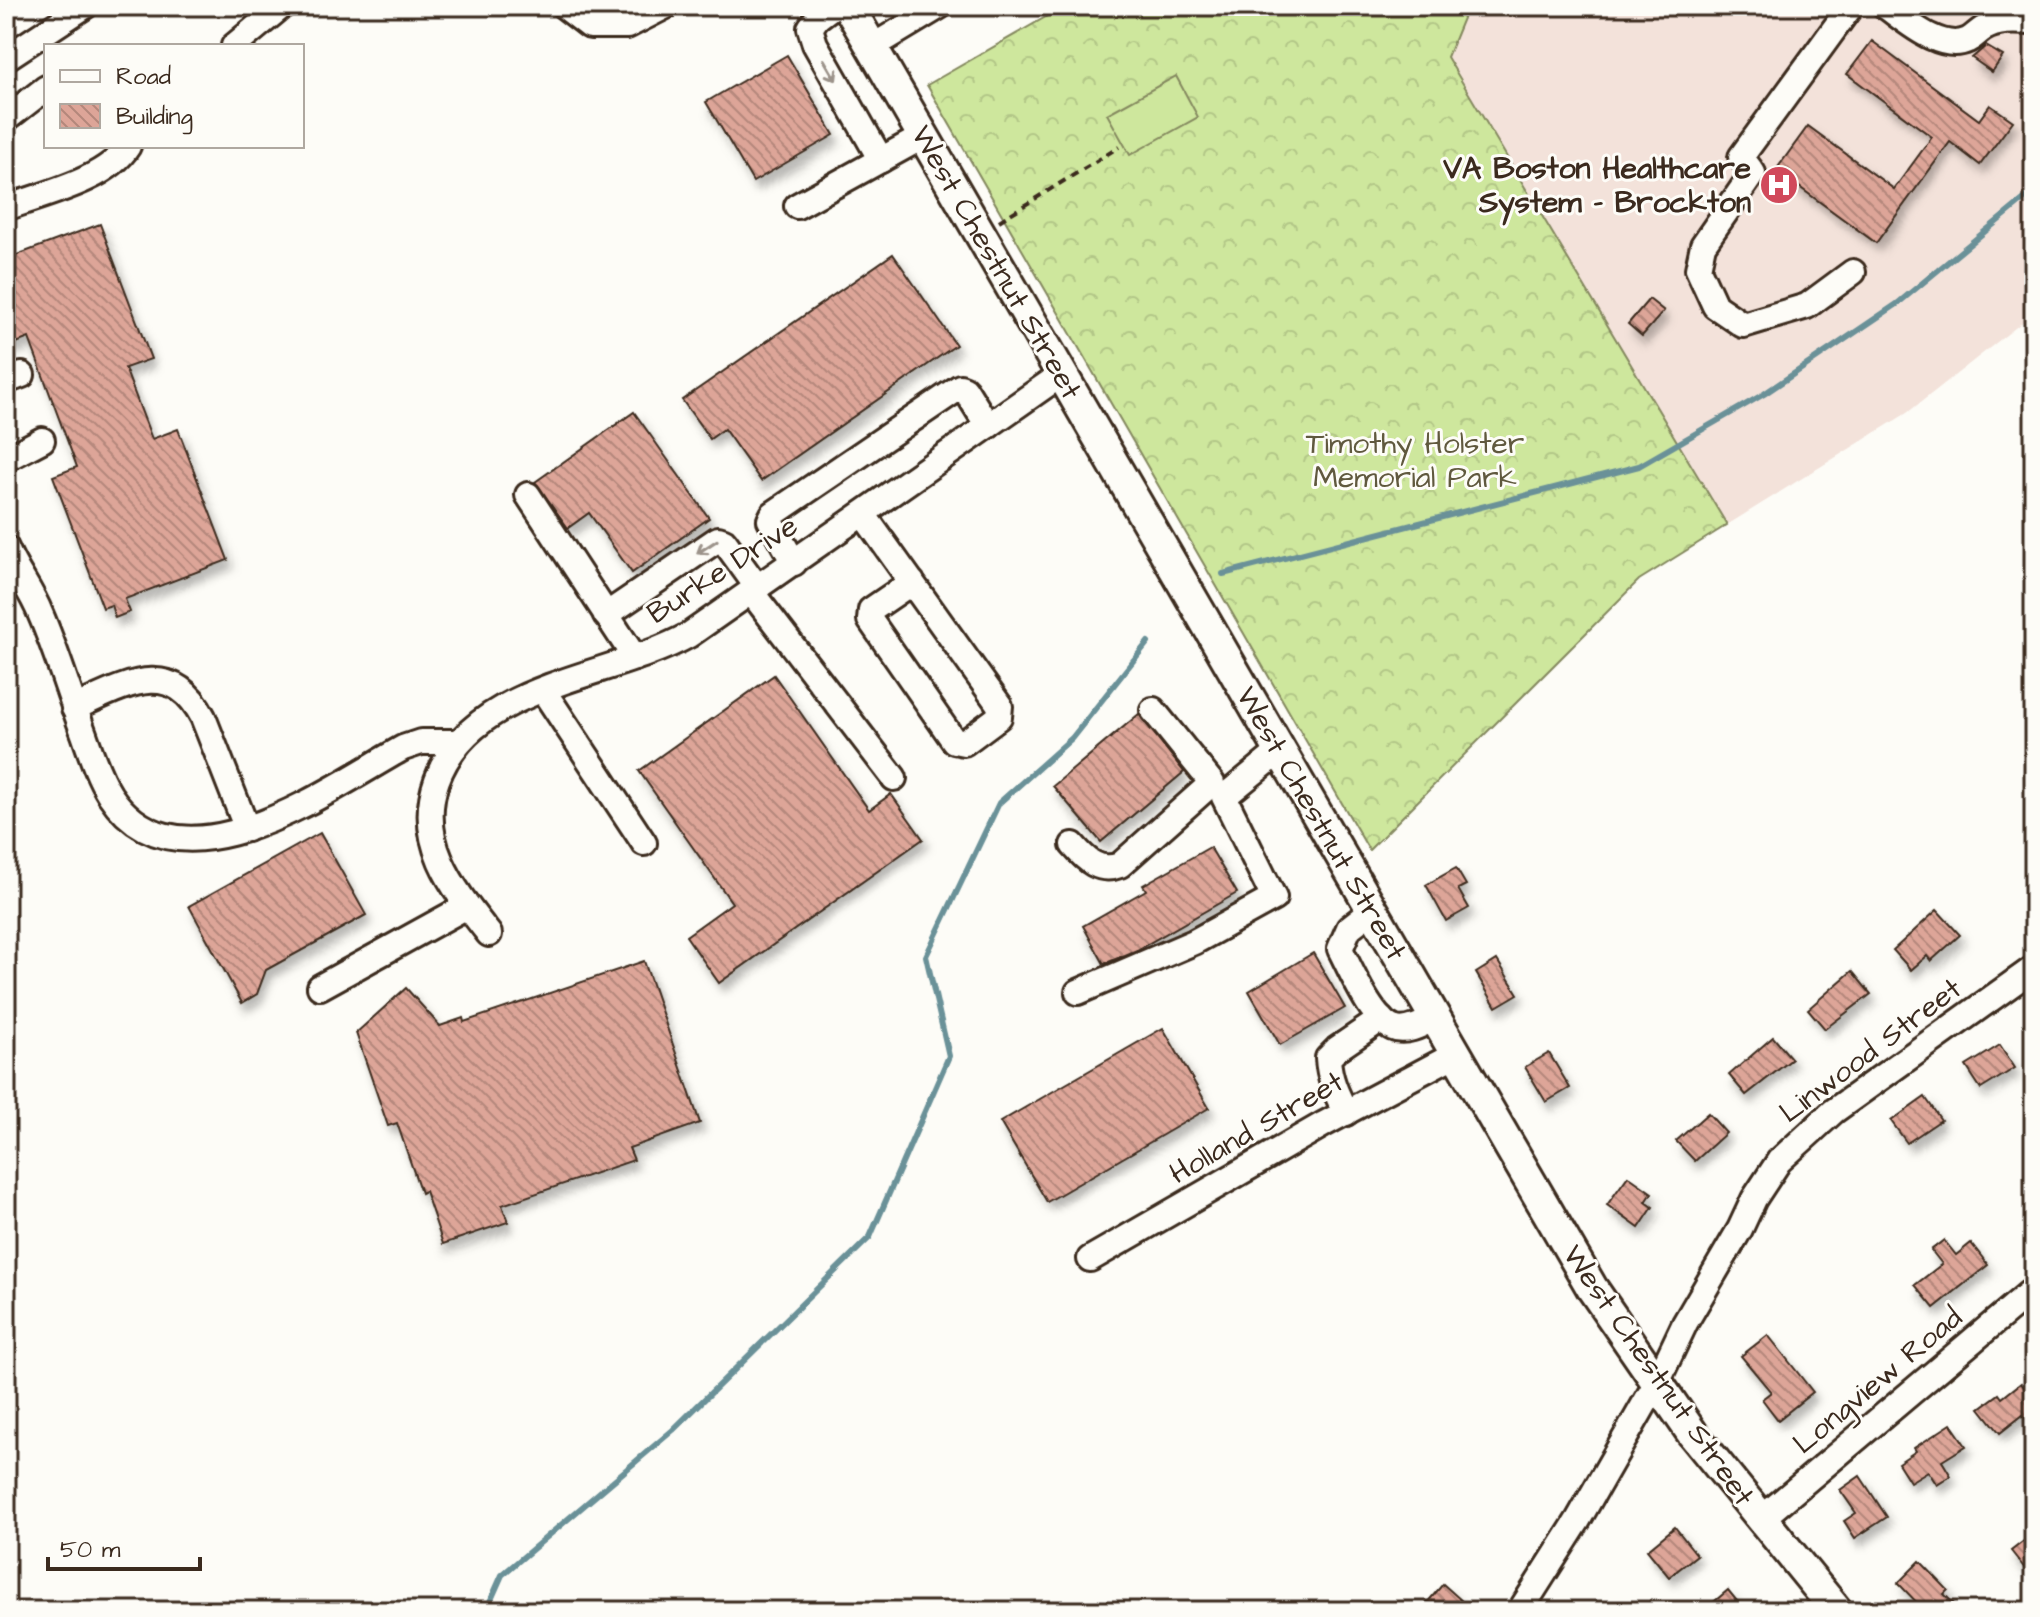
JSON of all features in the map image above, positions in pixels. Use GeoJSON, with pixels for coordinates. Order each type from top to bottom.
{"type":"FeatureCollection","features":[{"type":"Feature","properties":{"kind":"main road","name":"West Chestnut Street"},"geometry":{"type":"LineString","coordinates":[[848,6],[1571,1254],[1692,1433],[1837,1611]]}},
{"type":"Feature","properties":{"kind":"street"},"geometry":{"type":"LineString","coordinates":[[6,58],[85,6]]}},
{"type":"Feature","properties":{"kind":"street"},"geometry":{"type":"LineString","coordinates":[[564,6],[590,26],[627,26],[666,6]]}},
{"type":"Feature","properties":{"kind":"street"},"geometry":{"type":"LineString","coordinates":[[833,6],[810,28],[815,44],[881,160]]}},
{"type":"Feature","properties":{"kind":"street"},"geometry":{"type":"LineString","coordinates":[[872,47],[940,6]]}},
{"type":"Feature","properties":{"kind":"street"},"geometry":{"type":"LineString","coordinates":[[1851,6],[1741,157],[1753,173],[1703,245],[1698,269],[1715,306],[1743,325],[1807,306],[1853,272]]}},
{"type":"Feature","properties":{"kind":"street"},"geometry":{"type":"LineString","coordinates":[[1885,6],[1931,38],[1946,41],[1965,42],[1985,27],[2004,21],[2031,22],[2034,19]]}},
{"type":"Feature","properties":{"kind":"street"},"geometry":{"type":"LineString","coordinates":[[236,44],[271,9]]}},
{"type":"Feature","properties":{"kind":"street"},"geometry":{"type":"LineString","coordinates":[[6,119],[44,90]]}},
{"type":"Feature","properties":{"kind":"street"},"geometry":{"type":"LineString","coordinates":[[797,206],[924,136]]}},
{"type":"Feature","properties":{"kind":"street"},"geometry":{"type":"LineString","coordinates":[[6,208],[93,175],[117,161],[127,148]]}},
{"type":"Feature","properties":{"kind":"street","name":"Burke Drive"},"geometry":{"type":"LineString","coordinates":[[489,934],[443,871],[431,831],[432,794],[446,760],[458,742],[483,719],[501,708],[676,642],[755,591],[1062,374]]}},
{"type":"Feature","properties":{"kind":"street"},"geometry":{"type":"LineString","coordinates":[[794,563],[770,520],[773,514],[960,387],[965,389],[988,426]]}},
{"type":"Feature","properties":{"kind":"street"},"geometry":{"type":"LineString","coordinates":[[6,459],[42,440]]}},
{"type":"Feature","properties":{"kind":"street"},"geometry":{"type":"LineString","coordinates":[[528,495],[635,658]]}},
{"type":"Feature","properties":{"kind":"street"},"geometry":{"type":"LineString","coordinates":[[863,514],[912,582],[1000,706],[999,717],[964,743],[954,741],[870,620],[871,610],[912,582]]}},
{"type":"Feature","properties":{"kind":"street"},"geometry":{"type":"LineString","coordinates":[[606,615],[718,539],[724,541],[755,591],[894,778]]}},
{"type":"Feature","properties":{"kind":"street"},"geometry":{"type":"LineString","coordinates":[[6,548],[39,611],[97,770],[110,794],[138,824],[154,833],[193,840],[247,829],[318,795],[403,748],[421,742],[458,742]]}},
{"type":"Feature","properties":{"kind":"street"},"geometry":{"type":"LineString","coordinates":[[74,708],[136,681],[174,684],[186,692],[203,717],[247,829]]}},
{"type":"Feature","properties":{"kind":"street"},"geometry":{"type":"LineString","coordinates":[[543,690],[644,843]]}},
{"type":"Feature","properties":{"kind":"street"},"geometry":{"type":"LineString","coordinates":[[1078,992],[1194,942],[1274,898],[1218,790],[1153,710]]}},
{"type":"Feature","properties":{"kind":"street"},"geometry":{"type":"LineString","coordinates":[[1073,845],[1098,866],[1110,869],[1120,865],[1218,790],[1280,751]]}},
{"type":"Feature","properties":{"kind":"street"},"geometry":{"type":"LineString","coordinates":[[320,987],[467,906]]}},
{"type":"Feature","properties":{"kind":"street"},"geometry":{"type":"LineString","coordinates":[[1372,910],[1349,928],[1340,949],[1361,989],[1381,1019],[1393,1029],[1406,1030],[1435,1018]]}},
{"type":"Feature","properties":{"kind":"street","name":"Linwood Street"},"geometry":{"type":"LineString","coordinates":[[1520,1611],[1578,1520],[1657,1382],[1685,1323],[1754,1199],[1779,1161],[1834,1111],[1880,1075],[2034,968]]}},
{"type":"Feature","properties":{"kind":"street"},"geometry":{"type":"LineString","coordinates":[[1346,1113],[1328,1071],[1328,1058],[1381,1019]]}},
{"type":"Feature","properties":{"kind":"street","name":"Holland Street"},"geometry":{"type":"LineString","coordinates":[[1090,1259],[1456,1054]]}},
{"type":"Feature","properties":{"kind":"street","name":"Longview Road"},"geometry":{"type":"LineString","coordinates":[[1761,1519],[2034,1289]]}},
{"type":"Feature","properties":{"kind":"path"},"geometry":{"type":"LineString","coordinates":[[980,233],[1119,147]]}},
{"type":"Feature","properties":{"kind":"shaded area","name":"VA Boston Healthcare System - Brockton"},"geometry":{"type":"Polygon","coordinates":[[[1468,6],[2034,6],[2034,313],[1907,413],[1727,525],[1447,57],[1468,6]]]}},
{"type":"Feature","properties":{"kind":"green space","name":"Timothy Holster Memorial Park"},"geometry":{"type":"Polygon","coordinates":[[[1065,6],[1468,6],[1447,57],[1727,525],[1639,580],[1369,850],[927,85],[1065,6]]]}},
{"type":"Feature","properties":{"kind":"green space"},"geometry":{"type":"Polygon","coordinates":[[[1176,76],[1198,117],[1130,155],[1107,114],[1176,76]]]}},
{"type":"Feature","properties":{"kind":"building"},"geometry":{"type":"Polygon","coordinates":[[[1872,41],[1979,120],[1990,105],[2013,121],[1980,165],[1950,142],[1876,243],[1776,170],[1808,126],[1894,189],[1932,137],[1847,74],[1872,41]]]}},
{"type":"Feature","properties":{"kind":"building"},"geometry":{"type":"Polygon","coordinates":[[[1986,46],[2003,56],[1992,72],[1972,58],[1986,46]]]}},
{"type":"Feature","properties":{"kind":"building"},"geometry":{"type":"Polygon","coordinates":[[[787,55],[834,135],[753,182],[706,102],[787,55]]]}},
{"type":"Feature","properties":{"kind":"building"},"geometry":{"type":"Polygon","coordinates":[[[100,224],[151,359],[125,368],[152,439],[178,429],[228,560],[125,599],[130,612],[115,618],[111,605],[103,608],[53,476],[77,467],[29,338],[6,347],[6,259],[100,224]]]}},
{"type":"Feature","properties":{"kind":"building"},"geometry":{"type":"Polygon","coordinates":[[[893,254],[956,345],[761,481],[724,429],[710,439],[682,400],[893,254]]]}},
{"type":"Feature","properties":{"kind":"building"},"geometry":{"type":"Polygon","coordinates":[[[1649,299],[1664,311],[1642,336],[1628,324],[1649,299]]]}},
{"type":"Feature","properties":{"kind":"building"},"geometry":{"type":"Polygon","coordinates":[[[634,412],[709,518],[632,573],[589,513],[568,528],[535,482],[634,412]]]}},
{"type":"Feature","properties":{"kind":"building"},"geometry":{"type":"Polygon","coordinates":[[[774,675],[869,810],[891,794],[923,839],[719,983],[686,936],[732,903],[639,771],[774,675]]]}},
{"type":"Feature","properties":{"kind":"building"},"geometry":{"type":"Polygon","coordinates":[[[1139,714],[1184,772],[1101,842],[1053,786],[1139,714]]]}},
{"type":"Feature","properties":{"kind":"building"},"geometry":{"type":"Polygon","coordinates":[[[320,833],[366,915],[266,970],[257,994],[242,1003],[189,906],[320,833]]]}},
{"type":"Feature","properties":{"kind":"building"},"geometry":{"type":"Polygon","coordinates":[[[1210,847],[1237,893],[1137,950],[1104,964],[1083,926],[1146,890],[1143,885],[1210,847]]]}},
{"type":"Feature","properties":{"kind":"building"},"geometry":{"type":"Polygon","coordinates":[[[1456,868],[1466,885],[1458,889],[1469,908],[1446,921],[1426,885],[1456,868]]]}},
{"type":"Feature","properties":{"kind":"building"},"geometry":{"type":"Polygon","coordinates":[[[1937,910],[1960,935],[1931,961],[1927,956],[1911,970],[1893,950],[1937,910]]]}},
{"type":"Feature","properties":{"kind":"building"},"geometry":{"type":"Polygon","coordinates":[[[1313,953],[1345,1008],[1280,1045],[1249,991],[1313,953]]]}},
{"type":"Feature","properties":{"kind":"building"},"geometry":{"type":"Polygon","coordinates":[[[1497,960],[1518,994],[1496,1007],[1476,973],[1497,960]]]}},
{"type":"Feature","properties":{"kind":"building"},"geometry":{"type":"Polygon","coordinates":[[[644,961],[700,1123],[629,1148],[634,1160],[502,1205],[508,1222],[443,1244],[425,1191],[421,1193],[397,1123],[388,1126],[356,1033],[406,988],[440,1026],[463,1018],[464,1022],[644,961]]]}},
{"type":"Feature","properties":{"kind":"building"},"geometry":{"type":"Polygon","coordinates":[[[1852,971],[1871,994],[1825,1029],[1808,1009],[1852,971]]]}},
{"type":"Feature","properties":{"kind":"building"},"geometry":{"type":"Polygon","coordinates":[[[1163,1028],[1209,1108],[1047,1202],[1000,1122],[1163,1028]]]}},
{"type":"Feature","properties":{"kind":"building"},"geometry":{"type":"Polygon","coordinates":[[[1773,1037],[1792,1059],[1746,1095],[1729,1075],[1773,1037]]]}},
{"type":"Feature","properties":{"kind":"building"},"geometry":{"type":"Polygon","coordinates":[[[2000,1045],[2015,1068],[1981,1089],[1966,1066],[2000,1045]]]}},
{"type":"Feature","properties":{"kind":"building"},"geometry":{"type":"Polygon","coordinates":[[[1549,1053],[1570,1088],[1546,1102],[1525,1067],[1549,1053]]]}},
{"type":"Feature","properties":{"kind":"building"},"geometry":{"type":"Polygon","coordinates":[[[1925,1097],[1941,1120],[1907,1143],[1891,1121],[1925,1097]]]}},
{"type":"Feature","properties":{"kind":"building"},"geometry":{"type":"Polygon","coordinates":[[[1708,1113],[1726,1133],[1695,1161],[1676,1141],[1708,1113]]]}},
{"type":"Feature","properties":{"kind":"building"},"geometry":{"type":"Polygon","coordinates":[[[1628,1176],[1652,1193],[1646,1202],[1653,1207],[1639,1228],[1607,1205],[1628,1176]]]}},
{"type":"Feature","properties":{"kind":"building"},"geometry":{"type":"Polygon","coordinates":[[[1944,1240],[1956,1255],[1971,1243],[1988,1265],[1934,1308],[1915,1285],[1942,1264],[1931,1250],[1944,1240]]]}},
{"type":"Feature","properties":{"kind":"building"},"geometry":{"type":"Polygon","coordinates":[[[1768,1335],[1813,1392],[1778,1420],[1762,1399],[1771,1392],[1741,1356],[1768,1335]]]}},
{"type":"Feature","properties":{"kind":"building"},"geometry":{"type":"Polygon","coordinates":[[[2021,1383],[2034,1399],[2034,1430],[2023,1415],[2000,1433],[1980,1408],[1999,1394],[2002,1398],[2021,1383]]]}},
{"type":"Feature","properties":{"kind":"building"},"geometry":{"type":"Polygon","coordinates":[[[1951,1424],[1966,1446],[1942,1461],[1951,1476],[1937,1485],[1928,1471],[1910,1482],[1898,1463],[1916,1451],[1914,1448],[1951,1424]]]}},
{"type":"Feature","properties":{"kind":"building"},"geometry":{"type":"Polygon","coordinates":[[[1860,1476],[1887,1517],[1855,1538],[1844,1521],[1856,1513],[1840,1490],[1860,1476]]]}},
{"type":"Feature","properties":{"kind":"building"},"geometry":{"type":"Polygon","coordinates":[[[1675,1527],[1697,1555],[1669,1577],[1647,1550],[1675,1527]]]}},
{"type":"Feature","properties":{"kind":"building"},"geometry":{"type":"Polygon","coordinates":[[[2034,1533],[2034,1580],[2011,1551],[2034,1533]]]}},
{"type":"Feature","properties":{"kind":"building"},"geometry":{"type":"Polygon","coordinates":[[[1920,1561],[1948,1590],[1944,1594],[1961,1611],[1925,1611],[1898,1583],[1920,1561]]]}},
{"type":"Feature","properties":{"kind":"building"},"geometry":{"type":"Polygon","coordinates":[[[1443,1584],[1461,1600],[1452,1611],[1420,1611],[1443,1584]]]}},
{"type":"Feature","properties":{"kind":"building"},"geometry":{"type":"Polygon","coordinates":[[[1728,1590],[1745,1611],[1703,1611],[1728,1590]]]}},
{"type":"Feature","properties":{"kind":"waterway"},"geometry":{"type":"LineString","coordinates":[[1223,574],[1639,466],[1764,394],[1897,304],[2034,191]]}},
{"type":"Feature","properties":{"kind":"waterway"},"geometry":{"type":"LineString","coordinates":[[486,1611],[502,1575],[673,1430],[870,1237],[949,1056],[926,956],[999,803],[1072,738],[1148,642]]}},
{"type":"Feature","properties":{"kind":"place","name":"VA Boston Healthcare System - Brockton"},"geometry":{"type":"Point","coordinates":[1779,185]}}]}
